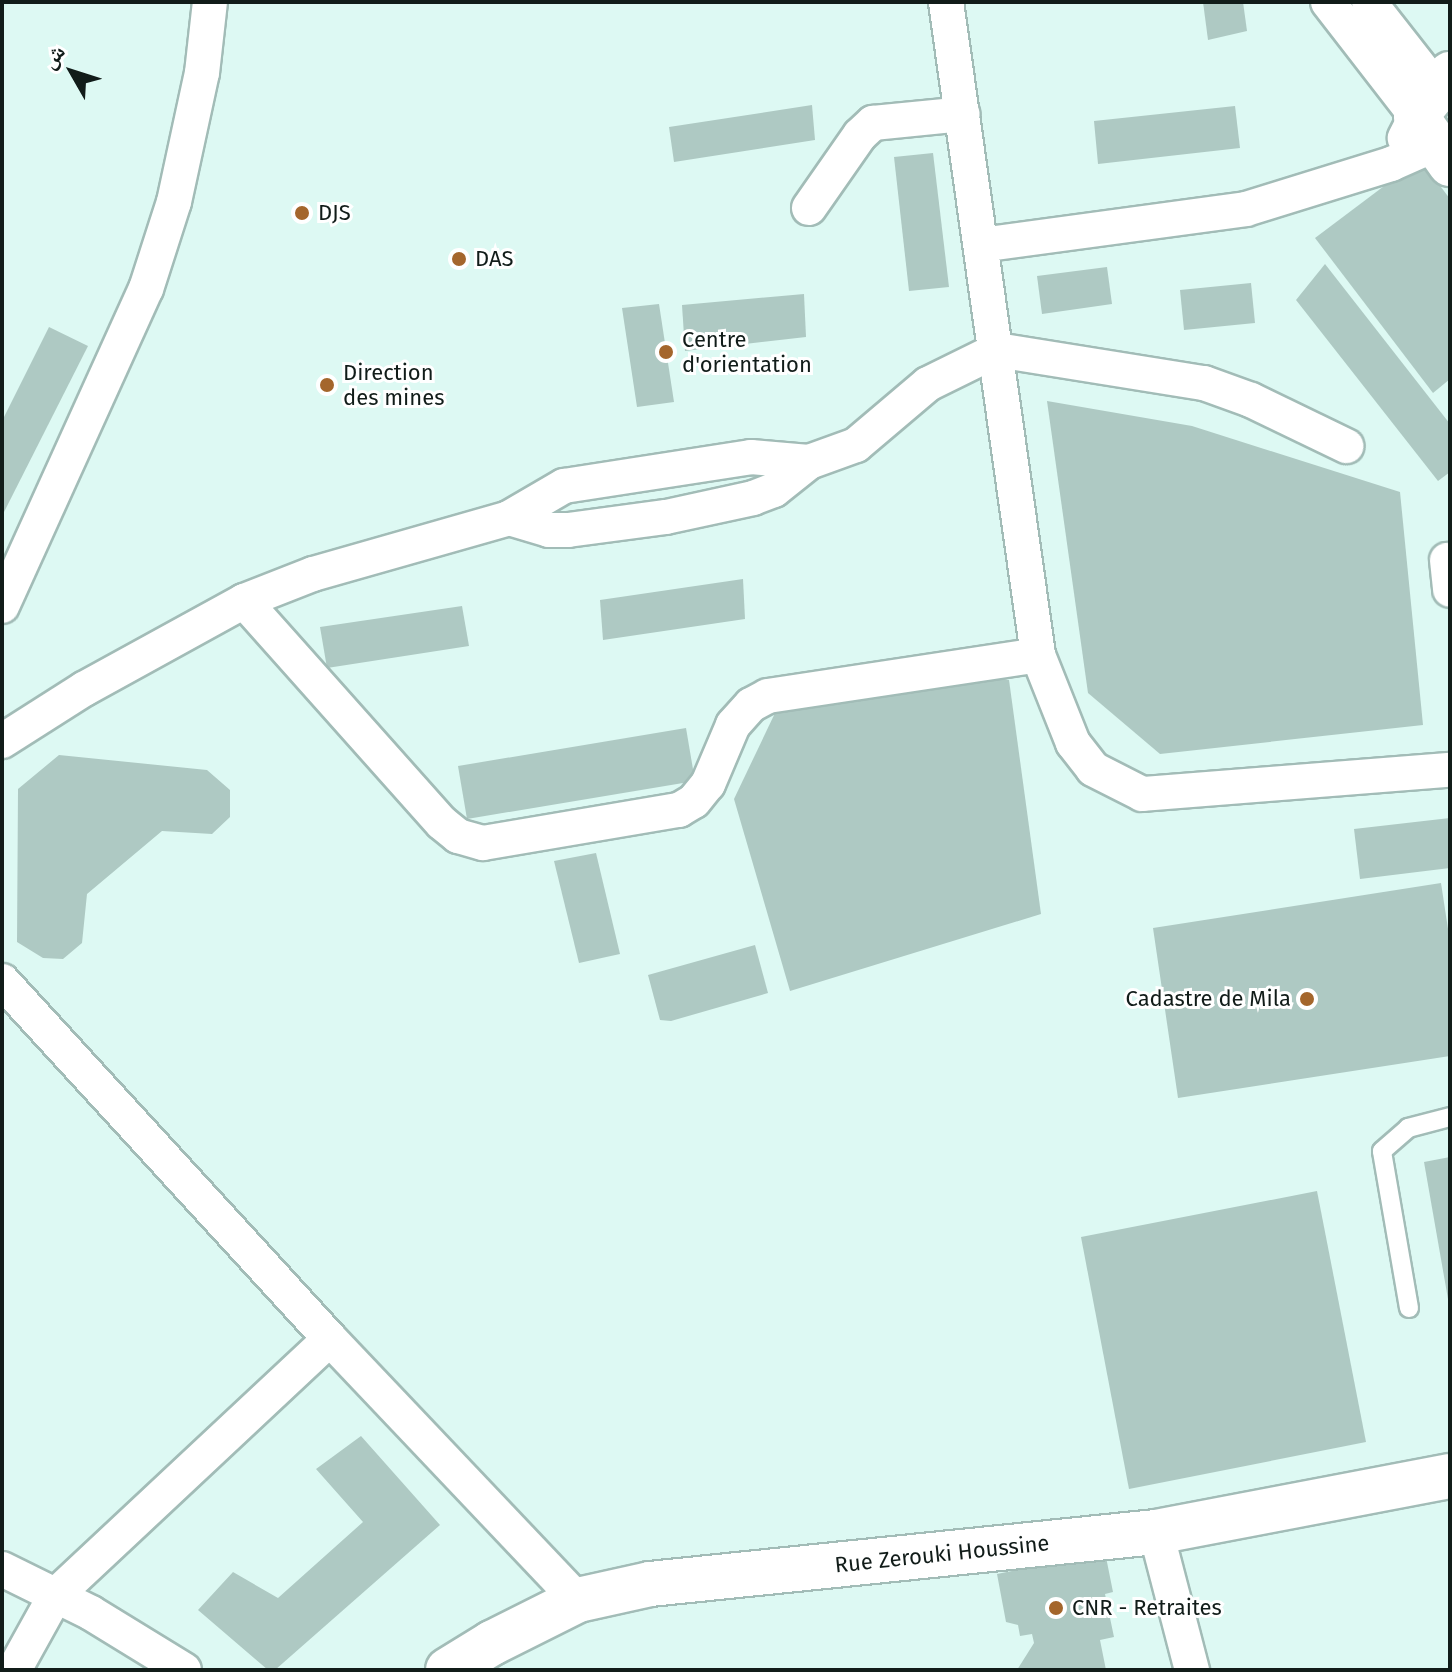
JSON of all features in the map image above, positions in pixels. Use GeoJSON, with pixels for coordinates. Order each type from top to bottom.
{"type":"FeatureCollection","features":[{"type":"Feature","properties":{"kind":"main road","name":"Rue Zerouki Houssine"},"geometry":{"type":"LineString","coordinates":[[448,1670],[578,1600],[650,1584],[1156,1532],[1450,1476]]}},
{"type":"Feature","properties":{"kind":"street"},"geometry":{"type":"LineString","coordinates":[[2,606],[146,289],[174,202],[202,73],[210,2]]}},
{"type":"Feature","properties":{"kind":"street"},"geometry":{"type":"LineString","coordinates":[[946,2],[1038,655],[1073,743],[1093,769],[1142,794],[1450,770]]}},
{"type":"Feature","properties":{"kind":"street"},"geometry":{"type":"LineString","coordinates":[[1328,2],[1441,118]]}},
{"type":"Feature","properties":{"kind":"street"},"geometry":{"type":"LineString","coordinates":[[1369,2],[1441,118]]}},
{"type":"Feature","properties":{"kind":"street"},"geometry":{"type":"LineString","coordinates":[[809,208],[860,135],[873,123],[963,114]]}},
{"type":"Feature","properties":{"kind":"street"},"geometry":{"type":"LineString","coordinates":[[981,245],[1246,209],[1391,164],[1441,118]]}},
{"type":"Feature","properties":{"kind":"street"},"geometry":{"type":"LineString","coordinates":[[509,518],[549,530],[568,530],[666,517],[753,498],[774,490],[809,462],[856,445],[928,384],[997,350],[1204,383],[1251,400],[1346,446]]}},
{"type":"Feature","properties":{"kind":"street"},"geometry":{"type":"LineString","coordinates":[[2,741],[84,689],[244,601],[340,566],[509,518],[564,486],[751,457],[809,462]]}},
{"type":"Feature","properties":{"kind":"street"},"geometry":{"type":"LineString","coordinates":[[244,601],[442,823],[458,836],[483,843],[679,810],[694,801],[708,784],[733,725],[751,705],[768,696],[1038,655]]}},
{"type":"Feature","properties":{"kind":"street"},"geometry":{"type":"LineString","coordinates":[[2,981],[330,1339],[578,1600]]}},
{"type":"Feature","properties":{"kind":"street"},"geometry":{"type":"LineString","coordinates":[[14,1670],[55,1596],[330,1339]]}},
{"type":"Feature","properties":{"kind":"street"},"geometry":{"type":"LineString","coordinates":[[1156,1532],[1192,1670]]}},
{"type":"Feature","properties":{"kind":"street"},"geometry":{"type":"LineString","coordinates":[[2,1569],[91,1613],[184,1670]]}},
{"type":"Feature","properties":{"kind":"lane"},"geometry":{"type":"LineString","coordinates":[[1409,1308],[1382,1151],[1408,1128],[1450,1117]]}},
{"type":"Feature","properties":{"kind":"building"},"geometry":{"type":"Polygon","coordinates":[[[1203,2],[1243,2],[1247,31],[1208,40],[1203,2]]]}},
{"type":"Feature","properties":{"kind":"building"},"geometry":{"type":"Polygon","coordinates":[[[812,105],[815,140],[674,162],[669,127],[812,105]]]}},
{"type":"Feature","properties":{"kind":"building"},"geometry":{"type":"Polygon","coordinates":[[[1235,106],[1240,148],[1098,164],[1094,121],[1235,106]]]}},
{"type":"Feature","properties":{"kind":"building"},"geometry":{"type":"Polygon","coordinates":[[[933,153],[949,287],[909,291],[894,157],[933,153]]]}},
{"type":"Feature","properties":{"kind":"building"},"geometry":{"type":"Polygon","coordinates":[[[1420,159],[1450,199],[1450,379],[1433,393],[1315,238],[1420,159]]]}},
{"type":"Feature","properties":{"kind":"building"},"geometry":{"type":"Polygon","coordinates":[[[1325,264],[1450,424],[1450,472],[1438,481],[1296,300],[1325,264]]]}},
{"type":"Feature","properties":{"kind":"building"},"geometry":{"type":"Polygon","coordinates":[[[1107,267],[1112,304],[1042,314],[1037,276],[1107,267]]]}},
{"type":"Feature","properties":{"kind":"building"},"geometry":{"type":"Polygon","coordinates":[[[1251,283],[1255,323],[1184,330],[1180,290],[1251,283]]]}},
{"type":"Feature","properties":{"kind":"building"},"geometry":{"type":"Polygon","coordinates":[[[804,294],[806,337],[685,351],[682,305],[804,294]]]}},
{"type":"Feature","properties":{"kind":"building"},"geometry":{"type":"Polygon","coordinates":[[[659,304],[674,402],[637,407],[622,308],[659,304]]]}},
{"type":"Feature","properties":{"kind":"building"},"geometry":{"type":"Polygon","coordinates":[[[49,327],[88,346],[2,516],[2,421],[49,327]]]}},
{"type":"Feature","properties":{"kind":"building"},"geometry":{"type":"Polygon","coordinates":[[[1047,401],[1192,426],[1400,492],[1423,725],[1160,754],[1088,693],[1047,401]]]}},
{"type":"Feature","properties":{"kind":"building"},"geometry":{"type":"Polygon","coordinates":[[[743,579],[745,619],[603,640],[600,600],[743,579]]]}},
{"type":"Feature","properties":{"kind":"building"},"geometry":{"type":"Polygon","coordinates":[[[462,606],[469,646],[327,668],[320,627],[462,606]]]}},
{"type":"Feature","properties":{"kind":"building"},"geometry":{"type":"Polygon","coordinates":[[[972,676],[1009,680],[1041,914],[790,991],[734,799],[776,711],[972,676]]]}},
{"type":"Feature","properties":{"kind":"building"},"geometry":{"type":"Polygon","coordinates":[[[686,728],[695,781],[467,819],[458,766],[686,728]]]}},
{"type":"Feature","properties":{"kind":"building"},"geometry":{"type":"Polygon","coordinates":[[[59,755],[207,770],[230,790],[230,817],[212,834],[162,831],[87,894],[82,943],[63,959],[43,958],[17,942],[18,789],[59,755]]]}},
{"type":"Feature","properties":{"kind":"building"},"geometry":{"type":"Polygon","coordinates":[[[1450,818],[1450,868],[1360,879],[1354,829],[1450,818]]]}},
{"type":"Feature","properties":{"kind":"building"},"geometry":{"type":"Polygon","coordinates":[[[596,853],[620,954],[579,963],[554,861],[596,853]]]}},
{"type":"Feature","properties":{"kind":"building","name":"Cadastre de Mila"},"geometry":{"type":"Polygon","coordinates":[[[1441,883],[1450,942],[1450,1056],[1178,1098],[1153,928],[1441,883]]]}},
{"type":"Feature","properties":{"kind":"building"},"geometry":{"type":"Polygon","coordinates":[[[755,945],[768,993],[671,1021],[660,1020],[648,975],[755,945]]]}},
{"type":"Feature","properties":{"kind":"building"},"geometry":{"type":"Polygon","coordinates":[[[1450,1157],[1450,1299],[1448,1299],[1424,1162],[1450,1157]]]}},
{"type":"Feature","properties":{"kind":"building"},"geometry":{"type":"Polygon","coordinates":[[[1317,1191],[1366,1442],[1129,1489],[1081,1237],[1317,1191]]]}},
{"type":"Feature","properties":{"kind":"building"},"geometry":{"type":"Polygon","coordinates":[[[361,1436],[440,1525],[275,1670],[268,1670],[198,1610],[233,1572],[278,1598],[363,1522],[316,1469],[361,1436]]]}},
{"type":"Feature","properties":{"kind":"building","name":"CNR - Retraites"},"geometry":{"type":"Polygon","coordinates":[[[1105,1552],[1113,1592],[1105,1594],[1114,1637],[1100,1640],[1106,1670],[1017,1670],[1034,1643],[1032,1634],[1020,1636],[1018,1625],[1006,1622],[997,1574],[1105,1552]]]}},
{"type":"Feature","properties":{"kind":"place","name":"DJS"},"geometry":{"type":"Point","coordinates":[302,213]}},
{"type":"Feature","properties":{"kind":"place","name":"DAS"},"geometry":{"type":"Point","coordinates":[459,259]}},
{"type":"Feature","properties":{"kind":"place","name":"Centre d'orientation"},"geometry":{"type":"Point","coordinates":[666,352]}},
{"type":"Feature","properties":{"kind":"place","name":"Direction des mines"},"geometry":{"type":"Point","coordinates":[327,385]}},
{"type":"Feature","properties":{"kind":"place","name":"Cadastre de Mila"},"geometry":{"type":"Point","coordinates":[1307,999]}},
{"type":"Feature","properties":{"kind":"place","name":"CNR - Retraites"},"geometry":{"type":"Point","coordinates":[1056,1608]}}]}
